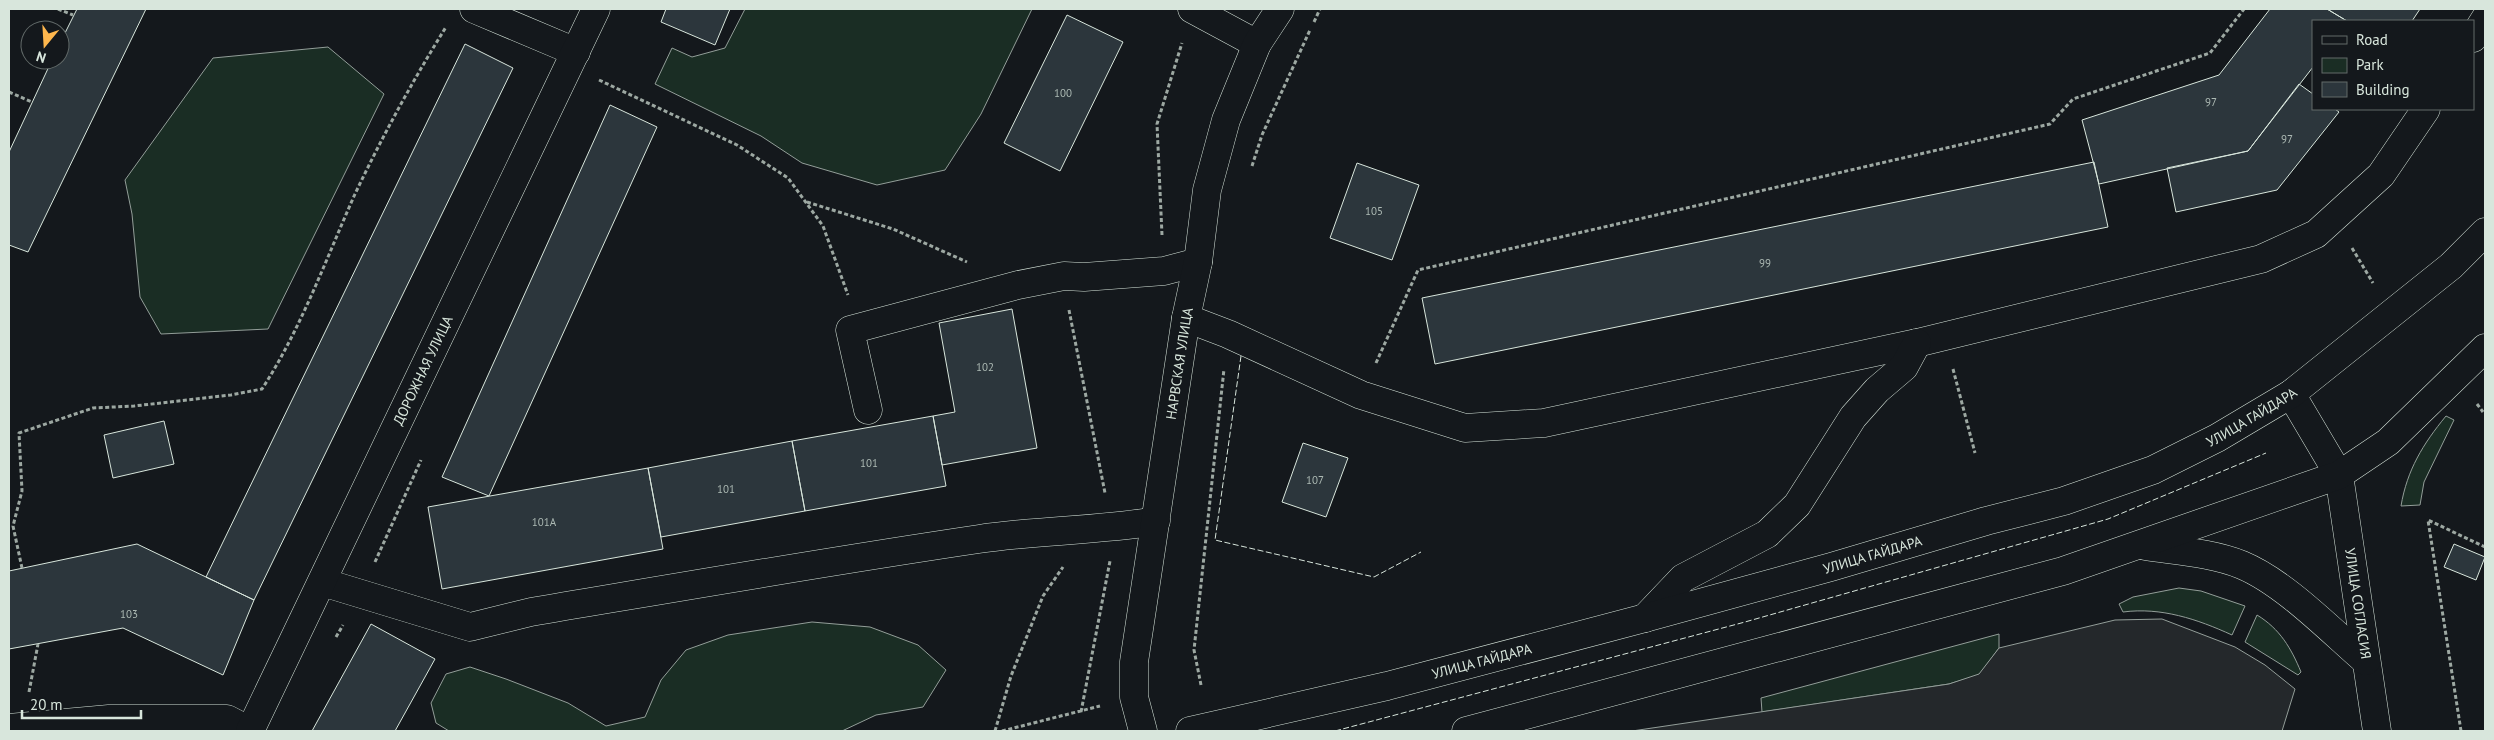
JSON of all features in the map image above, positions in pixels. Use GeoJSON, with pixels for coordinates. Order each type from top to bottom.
{"type":"FeatureCollection","features":[{"type":"Feature","properties":{"kind":"main road"},"geometry":{"type":"LineString","coordinates":[[474,9],[573,59]]}},
{"type":"Feature","properties":{"kind":"main road","name":"ДОРОЖНАЯ УЛИЦА"},"geometry":{"type":"LineString","coordinates":[[250,731],[596,9]]}},
{"type":"Feature","properties":{"kind":"main road"},"geometry":{"type":"LineString","coordinates":[[1192,9],[1257,44]]}},
{"type":"Feature","properties":{"kind":"main road","name":"НАРВСКАЯ УЛИЦА"},"geometry":{"type":"LineString","coordinates":[[1143,731],[1134,697],[1134,662],[1186,318],[1198,262],[1207,190],[1226,120],[1257,44],[1280,9]]}},
{"type":"Feature","properties":{"kind":"main road"},"geometry":{"type":"LineString","coordinates":[[2474,36],[2485,19]]}},
{"type":"Feature","properties":{"kind":"main road"},"geometry":{"type":"LineString","coordinates":[[1186,318],[1228,334],[1361,395],[1465,428],[1544,423],[1944,337],[2261,259],[2316,234],[2335,218],[2381,175],[2425,110]]}},
{"type":"Feature","properties":{"kind":"main road","name":"УЛИЦА ГАЙДАРА"},"geometry":{"type":"LineString","coordinates":[[1190,731],[1387,686],[1645,618],[1831,567],[1986,520],[2064,501],[2153,470],[2217,438],[2291,394],[2451,266],[2485,232]]}},
{"type":"Feature","properties":{"kind":"main road"},"geometry":{"type":"LineString","coordinates":[[868,410],[850,330],[861,329],[1018,285],[1064,276],[1084,277],[1164,271],[1198,262]]}},
{"type":"Feature","properties":{"kind":"main road"},"geometry":{"type":"LineString","coordinates":[[1645,618],[1683,578],[1767,534],[1797,505],[1853,417],[1877,390],[1904,368],[1917,343]]}},
{"type":"Feature","properties":{"kind":"main road"},"geometry":{"type":"LineString","coordinates":[[1466,731],[2063,571],[2339,475],[2388,442],[2485,348]]}},
{"type":"Feature","properties":{"kind":"main road"},"geometry":{"type":"LineString","coordinates":[[2291,394],[2339,475]]}},
{"type":"Feature","properties":{"kind":"main road","name":"УЛИЦА СОГЛАСИЯ"},"geometry":{"type":"LineString","coordinates":[[2339,475],[2377,731]]}},
{"type":"Feature","properties":{"kind":"main road"},"geometry":{"type":"LineString","coordinates":[[322,582],[470,627],[531,612],[982,539],[1090,527],[1120,528],[1156,522]]}},
{"type":"Feature","properties":{"kind":"main road"},"geometry":{"type":"LineString","coordinates":[[2139,546],[2205,554],[2241,565],[2264,576],[2366,661]]}},
{"type":"Feature","properties":{"kind":"main road"},"geometry":{"type":"LineString","coordinates":[[15,727],[109,719],[227,719],[250,731]]}},
{"type":"Feature","properties":{"kind":"path"},"geometry":{"type":"LineString","coordinates":[[58,9],[73,15]]}},
{"type":"Feature","properties":{"kind":"path"},"geometry":{"type":"LineString","coordinates":[[1164,271],[1157,124],[1192,9]]}},
{"type":"Feature","properties":{"kind":"path"},"geometry":{"type":"LineString","coordinates":[[1251,171],[1262,135],[1320,9]]}},
{"type":"Feature","properties":{"kind":"path"},"geometry":{"type":"LineString","coordinates":[[1361,395],[1418,270],[2050,124],[2073,99],[2210,52],[2244,9]]}},
{"type":"Feature","properties":{"kind":"path"},"geometry":{"type":"LineString","coordinates":[[22,568],[11,526],[22,491],[19,434],[93,408],[231,395],[262,389],[283,357],[356,192],[424,62],[448,24]]}},
{"type":"Feature","properties":{"kind":"path"},"geometry":{"type":"LineString","coordinates":[[573,59],[737,145],[788,178],[822,226],[861,329]]}},
{"type":"Feature","properties":{"kind":"path"},"geometry":{"type":"LineString","coordinates":[[9,92],[32,102]]}},
{"type":"Feature","properties":{"kind":"path"},"geometry":{"type":"LineString","coordinates":[[806,202],[893,229],[1018,285]]}},
{"type":"Feature","properties":{"kind":"path"},"geometry":{"type":"LineString","coordinates":[[2335,218],[2364,270],[2378,289]]}},
{"type":"Feature","properties":{"kind":"path"},"geometry":{"type":"LineString","coordinates":[[1201,685],[1194,650],[1228,334]]}},
{"type":"Feature","properties":{"kind":"path"},"geometry":{"type":"LineString","coordinates":[[1944,337],[1975,453]]}},
{"type":"Feature","properties":{"kind":"path"},"geometry":{"type":"LineString","coordinates":[[2461,731],[2428,520],[2485,547]]}},
{"type":"Feature","properties":{"kind":"path"},"geometry":{"type":"LineString","coordinates":[[15,727],[38,644]]}},
{"type":"Feature","properties":{"kind":"path"},"geometry":{"type":"LineString","coordinates":[[1002,731],[1108,704]]}},
{"type":"Feature","properties":{"kind":"green space"},"geometry":{"type":"Polygon","coordinates":[[[745,9],[1032,9],[981,114],[945,170],[877,185],[802,163],[761,136],[655,84],[672,48],[692,57],[725,48],[745,9]]]}},
{"type":"Feature","properties":{"kind":"green space"},"geometry":{"type":"Polygon","coordinates":[[[328,47],[384,94],[268,329],[161,334],[140,297],[132,214],[125,180],[213,58],[328,47]]]}},
{"type":"Feature","properties":{"kind":"green space"},"geometry":{"type":"Polygon","coordinates":[[[2446,416],[2454,420],[2424,482],[2420,505],[2401,506],[2407,481],[2417,458],[2446,416]]]}},
{"type":"Feature","properties":{"kind":"green space"},"geometry":{"type":"Polygon","coordinates":[[[2179,588],[2201,591],[2245,606],[2232,635],[2192,619],[2165,613],[2151,611],[2123,612],[2119,604],[2133,597],[2179,588]]]}},
{"type":"Feature","properties":{"kind":"green space"},"geometry":{"type":"Polygon","coordinates":[[[2257,615],[2272,626],[2284,640],[2301,672],[2298,675],[2245,642],[2257,615]]]}},
{"type":"Feature","properties":{"kind":"green space"},"geometry":{"type":"Polygon","coordinates":[[[812,622],[870,627],[918,645],[946,670],[923,707],[876,715],[842,731],[449,731],[436,723],[431,703],[446,674],[470,667],[568,703],[606,726],[645,717],[661,680],[686,650],[728,635],[812,622]]]}},
{"type":"Feature","properties":{"kind":"green space"},"geometry":{"type":"Polygon","coordinates":[[[1999,634],[1999,648],[1979,675],[1949,684],[1762,712],[1761,698],[1999,634]]]}},
{"type":"Feature","properties":{"kind":"shaded area"},"geometry":{"type":"Polygon","coordinates":[[[2162,619],[2235,647],[2265,665],[2295,689],[2282,731],[1632,731],[1949,684],[1979,674],[1999,648],[2115,620],[2162,619]]]}},
{"type":"Feature","properties":{"kind":"building"},"geometry":{"type":"Polygon","coordinates":[[[77,9],[146,9],[28,252],[9,245],[9,152],[47,70],[70,70],[70,23],[77,9]]]}},
{"type":"Feature","properties":{"kind":"building"},"geometry":{"type":"Polygon","coordinates":[[[666,9],[730,9],[715,45],[661,22],[666,9]]]}},
{"type":"Feature","properties":{"kind":"building"},"geometry":{"type":"Polygon","coordinates":[[[2270,9],[2327,9],[2345,20],[2312,20],[2312,68],[2248,151],[2099,184],[2082,120],[2219,75],[2270,9]]]}},
{"type":"Feature","properties":{"kind":"building"},"geometry":{"type":"Polygon","coordinates":[[[2327,9],[2420,9],[2413,20],[2345,20],[2327,9]]]}},
{"type":"Feature","properties":{"kind":"building"},"geometry":{"type":"Polygon","coordinates":[[[1067,15],[1123,42],[1060,171],[1004,143],[1067,15]]]}},
{"type":"Feature","properties":{"kind":"building"},"geometry":{"type":"Polygon","coordinates":[[[465,44],[513,68],[254,600],[206,577],[465,44]]]}},
{"type":"Feature","properties":{"kind":"building"},"geometry":{"type":"Polygon","coordinates":[[[2299,84],[2312,93],[2312,110],[2336,110],[2339,112],[2277,190],[2176,212],[2167,168],[2248,151],[2299,84]]]}},
{"type":"Feature","properties":{"kind":"building"},"geometry":{"type":"Polygon","coordinates":[[[610,105],[657,127],[489,496],[442,477],[610,105]]]}},
{"type":"Feature","properties":{"kind":"building"},"geometry":{"type":"Polygon","coordinates":[[[2094,162],[2108,227],[1435,364],[1422,298],[2094,162]]]}},
{"type":"Feature","properties":{"kind":"building"},"geometry":{"type":"Polygon","coordinates":[[[1357,163],[1419,185],[1392,260],[1330,238],[1357,163]]]}},
{"type":"Feature","properties":{"kind":"building"},"geometry":{"type":"Polygon","coordinates":[[[1012,309],[1037,448],[942,465],[933,416],[955,412],[939,323],[1012,309]]]}},
{"type":"Feature","properties":{"kind":"building"},"geometry":{"type":"Polygon","coordinates":[[[933,416],[946,486],[805,511],[792,441],[933,416]]]}},
{"type":"Feature","properties":{"kind":"building"},"geometry":{"type":"Polygon","coordinates":[[[164,421],[174,464],[113,478],[104,435],[164,421]]]}},
{"type":"Feature","properties":{"kind":"building"},"geometry":{"type":"Polygon","coordinates":[[[792,441],[805,511],[661,537],[648,468],[792,441]]]}},
{"type":"Feature","properties":{"kind":"building"},"geometry":{"type":"Polygon","coordinates":[[[1303,443],[1348,458],[1326,517],[1282,502],[1303,443]]]}},
{"type":"Feature","properties":{"kind":"building"},"geometry":{"type":"Polygon","coordinates":[[[648,468],[663,549],[442,589],[428,507],[648,468]]]}},
{"type":"Feature","properties":{"kind":"building"},"geometry":{"type":"Polygon","coordinates":[[[137,544],[254,600],[223,675],[123,628],[9,649],[9,571],[137,544]]]}},
{"type":"Feature","properties":{"kind":"building"},"geometry":{"type":"Polygon","coordinates":[[[2454,544],[2485,557],[2476,580],[2444,567],[2454,544]]]}},
{"type":"Feature","properties":{"kind":"building"},"geometry":{"type":"Polygon","coordinates":[[[371,624],[435,659],[395,731],[312,731],[371,624]]]}},
{"type":"Feature","properties":{"kind":"fence"},"geometry":{"type":"LineString","coordinates":[[1241,356],[1215,540],[1374,577],[1421,552]]}},
{"type":"Feature","properties":{"kind":"fence"},"geometry":{"type":"LineString","coordinates":[[1335,731],[1745,622],[2108,519],[2266,453]]}}]}
